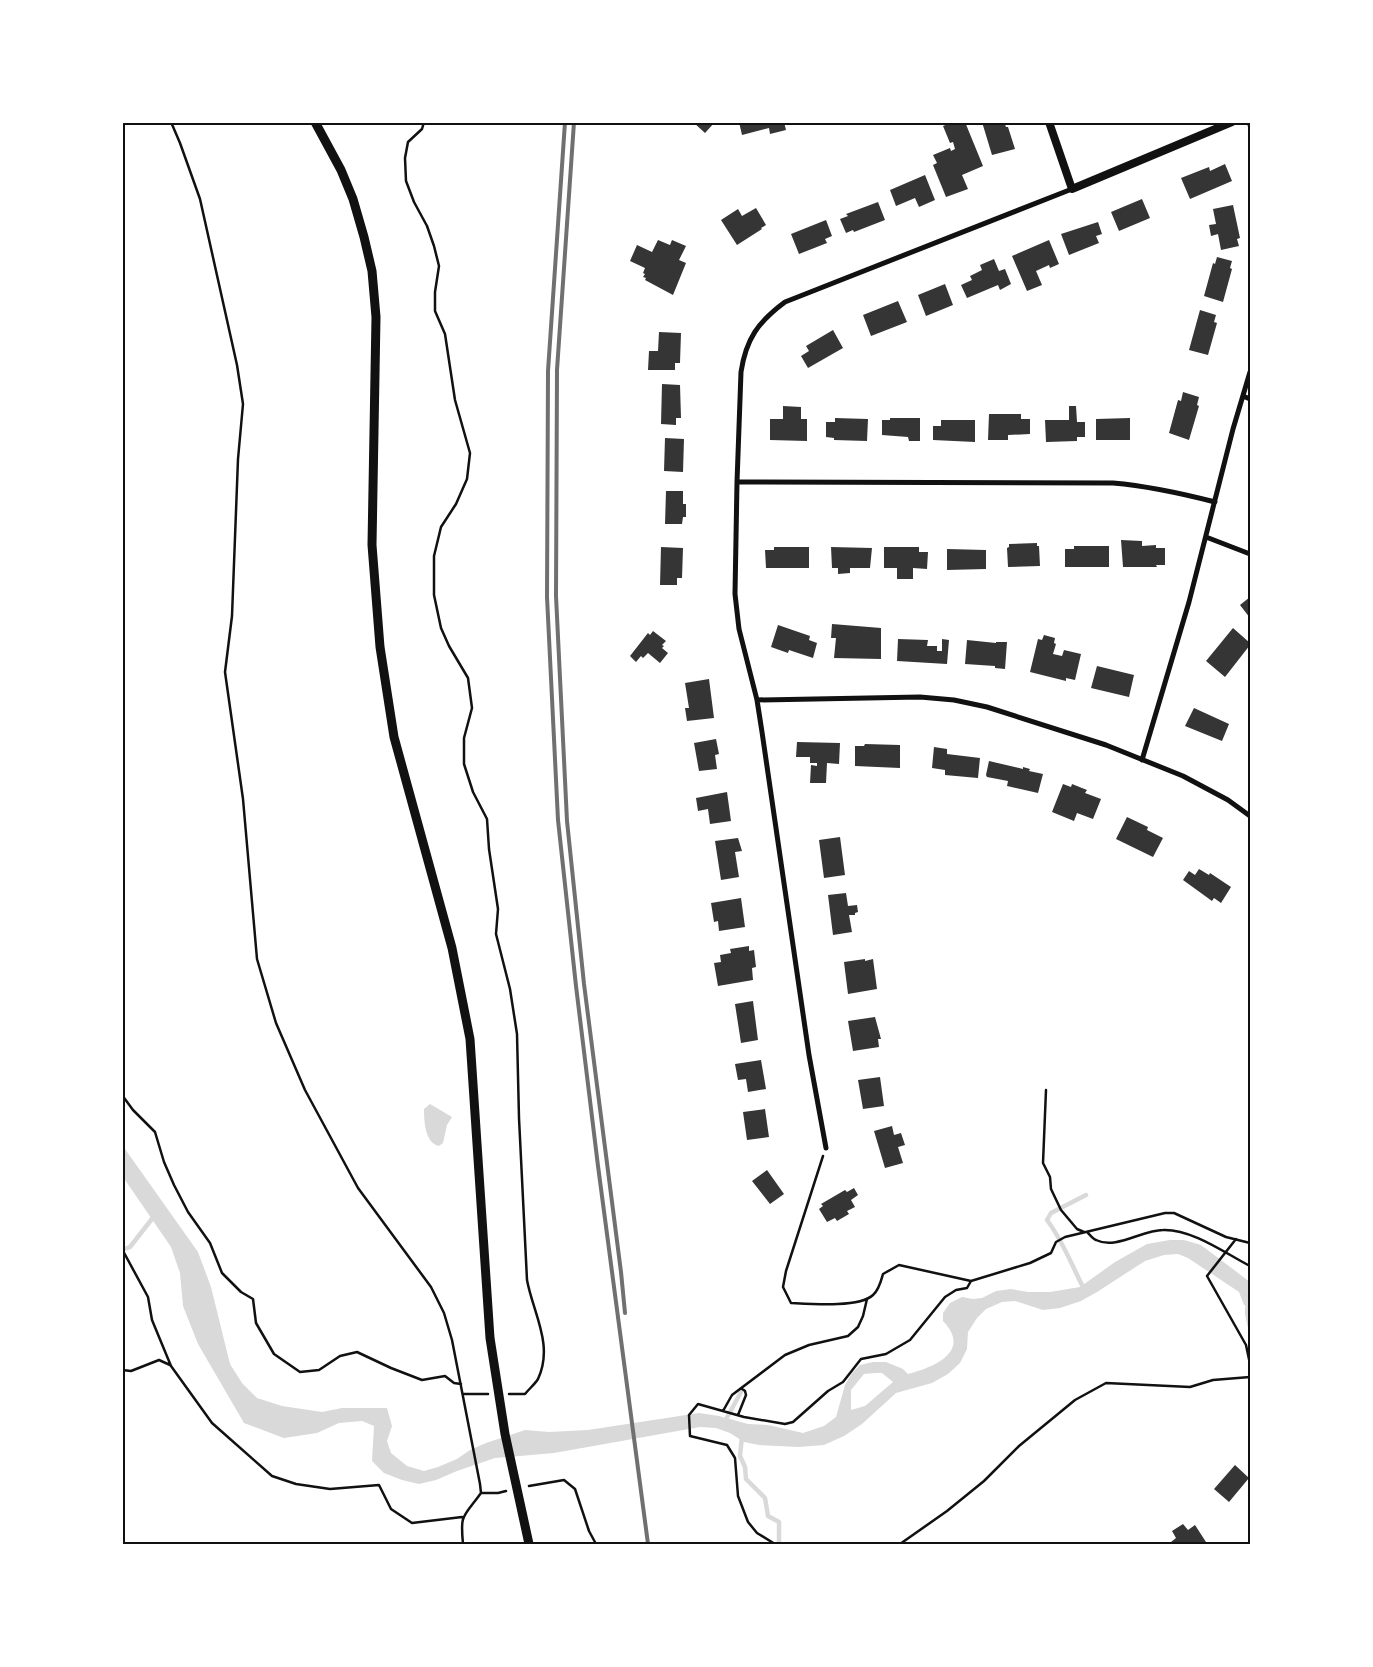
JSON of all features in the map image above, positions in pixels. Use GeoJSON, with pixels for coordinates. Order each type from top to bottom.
{"type":"FeatureCollection","features":[{"type":"Feature","properties":{"kind":"main road"},"geometry":{"type":"LineString","coordinates":[[315,122],[341,170],[353,199],[372,271],[376,316],[372,545],[380,647],[394,737],[452,948],[468,1031],[473,1076],[490,1338],[505,1434],[529,1544]]}},
{"type":"Feature","properties":{"kind":"street"},"geometry":{"type":"LineString","coordinates":[[1049,122],[1072,189]]}},
{"type":"Feature","properties":{"kind":"street"},"geometry":{"type":"LineString","coordinates":[[826,1148],[808,1045],[757,700],[739,629],[735,594],[736,482],[741,372],[744,355],[757,327],[771,312],[785,302],[1072,189],[1232,122]]}},
{"type":"Feature","properties":{"kind":"street"},"geometry":{"type":"LineString","coordinates":[[1142,760],[1189,602],[1250,372]]}},
{"type":"Feature","properties":{"kind":"street"},"geometry":{"type":"LineString","coordinates":[[1243,396],[1250,399]]}},
{"type":"Feature","properties":{"kind":"street"},"geometry":{"type":"LineString","coordinates":[[736,482],[1113,483],[1176,491],[1215,502]]}},
{"type":"Feature","properties":{"kind":"street"},"geometry":{"type":"LineString","coordinates":[[1206,537],[1250,554]]}},
{"type":"Feature","properties":{"kind":"street"},"geometry":{"type":"LineString","coordinates":[[757,700],[903,696],[954,700],[987,707],[1106,745],[1206,787],[1250,816]]}},
{"type":"Feature","properties":{"kind":"path"},"geometry":{"type":"LineString","coordinates":[[171,122],[200,199],[244,404],[238,459],[232,616],[225,672],[243,799],[256,959],[276,1023],[305,1090],[358,1188],[431,1287],[444,1312],[452,1340],[480,1484],[480,1493],[462,1517],[463,1544]]}},
{"type":"Feature","properties":{"kind":"path"},"geometry":{"type":"LineString","coordinates":[[424,122],[422,129],[408,142],[405,158],[406,181],[414,202],[427,226],[439,266],[435,292],[435,311],[445,334],[455,400],[470,453],[466,479],[456,504],[441,527],[434,556],[434,595],[441,628],[468,678],[472,708],[464,738],[464,764],[472,792],[487,819],[489,849],[498,909],[496,934],[510,989],[517,1034],[527,1280],[530,1298],[540,1321],[545,1353],[538,1379],[525,1394],[507,1394]]}},
{"type":"Feature","properties":{"kind":"path"},"geometry":{"type":"LineString","coordinates":[[1046,1090],[1043,1163],[1050,1177],[1051,1189],[1061,1210],[1077,1229],[1095,1240],[1107,1242],[1132,1239],[1148,1232],[1164,1230],[1191,1235],[1250,1266]]}},
{"type":"Feature","properties":{"kind":"path"},"geometry":{"type":"LineString","coordinates":[[122,1095],[154,1132],[164,1162],[188,1212],[210,1243],[222,1273],[241,1292],[252,1299],[256,1323],[274,1354],[300,1372],[319,1370],[340,1356],[357,1352],[390,1368],[422,1380],[445,1376],[454,1383],[461,1384]]}},
{"type":"Feature","properties":{"kind":"path"},"geometry":{"type":"LineString","coordinates":[[826,1148],[786,1271],[783,1287],[791,1303],[845,1304],[868,1299],[877,1291],[883,1274],[898,1265],[970,1281],[1030,1263],[1050,1253],[1056,1242],[1065,1237],[1166,1213],[1174,1214],[1250,1243]]}},
{"type":"Feature","properties":{"kind":"path"},"geometry":{"type":"LineString","coordinates":[[1236,1239],[1207,1276],[1246,1345],[1250,1364]]}},
{"type":"Feature","properties":{"kind":"path"},"geometry":{"type":"LineString","coordinates":[[122,1249],[148,1297],[152,1320],[171,1366],[212,1423],[272,1476],[296,1484],[330,1489],[379,1486],[391,1509],[412,1523],[462,1517]]}},
{"type":"Feature","properties":{"kind":"path"},"geometry":{"type":"LineString","coordinates":[[774,1544],[757,1533],[748,1522],[738,1496],[735,1458],[727,1445],[690,1436],[689,1415],[698,1404],[738,1415],[785,1424],[793,1422],[828,1391],[843,1382],[861,1359],[886,1354],[910,1340],[945,1297],[956,1290],[966,1288],[970,1281]]}},
{"type":"Feature","properties":{"kind":"path"},"geometry":{"type":"LineString","coordinates":[[723,1411],[732,1395],[785,1355],[809,1345],[848,1336],[858,1327],[868,1299]]}},
{"type":"Feature","properties":{"kind":"path"},"geometry":{"type":"LineString","coordinates":[[122,1370],[131,1371],[159,1360],[171,1366]]}},
{"type":"Feature","properties":{"kind":"path"},"geometry":{"type":"LineString","coordinates":[[900,1544],[947,1511],[984,1481],[1018,1446],[1075,1400],[1106,1383],[1190,1387],[1214,1380],[1250,1376]]}},
{"type":"Feature","properties":{"kind":"path"},"geometry":{"type":"LineString","coordinates":[[738,1415],[746,1395],[745,1391],[740,1388]]}},
{"type":"Feature","properties":{"kind":"path"},"geometry":{"type":"LineString","coordinates":[[463,1394],[490,1394]]}},
{"type":"Feature","properties":{"kind":"path"},"geometry":{"type":"LineString","coordinates":[[523,1487],[564,1480],[575,1489],[589,1531],[596,1544]]}},
{"type":"Feature","properties":{"kind":"path"},"geometry":{"type":"LineString","coordinates":[[480,1493],[507,1491]]}},
{"type":"Feature","properties":{"kind":"shaded area"},"geometry":{"type":"Polygon","coordinates":[[[430,1104],[452,1117],[447,1125],[443,1143],[439,1146],[431,1141],[426,1131],[424,1109],[430,1104]]]}},
{"type":"Feature","properties":{"kind":"shaded area"},"geometry":{"type":"Polygon","coordinates":[[[122,1141],[125,1149],[198,1252],[211,1287],[230,1364],[242,1383],[257,1398],[282,1406],[322,1412],[342,1408],[387,1408],[392,1426],[387,1441],[391,1453],[407,1466],[424,1471],[457,1459],[470,1450],[486,1443],[525,1430],[549,1432],[588,1430],[699,1413],[748,1424],[768,1425],[803,1433],[824,1426],[836,1417],[845,1385],[852,1373],[860,1365],[886,1362],[903,1369],[908,1374],[929,1367],[946,1356],[952,1349],[954,1341],[951,1332],[943,1321],[943,1313],[950,1303],[962,1297],[982,1298],[996,1291],[1011,1289],[1028,1292],[1050,1292],[1080,1287],[1115,1262],[1147,1244],[1170,1240],[1184,1240],[1201,1245],[1250,1282],[1250,1307],[1244,1305],[1239,1292],[1188,1258],[1178,1254],[1164,1255],[1145,1261],[1081,1301],[1060,1308],[1043,1310],[1015,1301],[1002,1302],[986,1309],[977,1318],[968,1332],[967,1349],[960,1363],[948,1374],[932,1383],[896,1393],[862,1424],[844,1436],[824,1445],[799,1447],[759,1445],[744,1442],[730,1433],[716,1428],[700,1427],[554,1453],[495,1458],[436,1480],[419,1484],[384,1473],[372,1461],[374,1426],[362,1421],[339,1423],[317,1433],[284,1438],[244,1423],[198,1344],[183,1306],[180,1273],[171,1247],[123,1177],[122,1141]],[[882,1373],[864,1374],[851,1390],[851,1410],[865,1406],[893,1382],[882,1373]]]}},
{"type":"Feature","properties":{"kind":"building"},"geometry":{"type":"Polygon","coordinates":[[[693,122],[715,122],[705,133],[693,122]]]}},
{"type":"Feature","properties":{"kind":"building"},"geometry":{"type":"Polygon","coordinates":[[[739,122],[784,122],[786,130],[770,134],[769,128],[742,135],[739,122]]]}},
{"type":"Feature","properties":{"kind":"building"},"geometry":{"type":"Polygon","coordinates":[[[953,122],[965,122],[983,166],[962,175],[968,189],[946,197],[933,165],[937,163],[933,155],[950,148],[951,151],[955,149],[953,142],[950,143],[943,126],[953,122]]]}},
{"type":"Feature","properties":{"kind":"building"},"geometry":{"type":"Polygon","coordinates":[[[982,122],[1004,122],[1006,127],[1008,127],[1015,149],[992,155],[982,122]]]}},
{"type":"Feature","properties":{"kind":"building"},"geometry":{"type":"Polygon","coordinates":[[[1225,164],[1232,181],[1190,199],[1181,178],[1209,167],[1210,171],[1225,164]]]}},
{"type":"Feature","properties":{"kind":"building"},"geometry":{"type":"Polygon","coordinates":[[[925,175],[935,200],[919,207],[915,198],[896,206],[890,190],[925,175]]]}},
{"type":"Feature","properties":{"kind":"building"},"geometry":{"type":"Polygon","coordinates":[[[1142,199],[1150,218],[1119,231],[1111,212],[1142,199]]]}},
{"type":"Feature","properties":{"kind":"building"},"geometry":{"type":"Polygon","coordinates":[[[878,202],[885,220],[854,232],[853,230],[846,233],[840,219],[848,216],[846,214],[878,202]]]}},
{"type":"Feature","properties":{"kind":"building"},"geometry":{"type":"Polygon","coordinates":[[[1233,205],[1240,238],[1237,239],[1239,246],[1221,250],[1218,234],[1211,236],[1209,225],[1216,224],[1213,209],[1233,205]]]}},
{"type":"Feature","properties":{"kind":"building"},"geometry":{"type":"Polygon","coordinates":[[[756,208],[766,225],[737,245],[721,220],[738,209],[742,216],[756,208]]]}},
{"type":"Feature","properties":{"kind":"building"},"geometry":{"type":"Polygon","coordinates":[[[826,220],[832,236],[825,239],[827,243],[799,254],[791,234],[826,220]]]}},
{"type":"Feature","properties":{"kind":"building"},"geometry":{"type":"Polygon","coordinates":[[[1098,222],[1102,234],[1096,236],[1099,243],[1069,255],[1061,234],[1098,222]]]}},
{"type":"Feature","properties":{"kind":"building"},"geometry":{"type":"Polygon","coordinates":[[[658,240],[670,245],[672,240],[686,246],[679,260],[686,263],[673,295],[645,280],[646,278],[643,277],[645,274],[643,273],[645,268],[630,261],[637,245],[652,252],[658,240]]]}},
{"type":"Feature","properties":{"kind":"building"},"geometry":{"type":"Polygon","coordinates":[[[1049,240],[1059,264],[1050,268],[1049,265],[1036,271],[1042,285],[1027,291],[1012,256],[1049,240]]]}},
{"type":"Feature","properties":{"kind":"building"},"geometry":{"type":"Polygon","coordinates":[[[1217,257],[1232,261],[1230,268],[1232,269],[1223,302],[1204,296],[1213,263],[1215,264],[1217,257]]]}},
{"type":"Feature","properties":{"kind":"building"},"geometry":{"type":"Polygon","coordinates":[[[994,259],[999,271],[1005,269],[1011,284],[1000,290],[998,285],[967,298],[961,285],[972,280],[970,276],[982,270],[980,265],[994,259]]]}},
{"type":"Feature","properties":{"kind":"building"},"geometry":{"type":"Polygon","coordinates":[[[945,284],[953,305],[926,316],[918,295],[945,284]]]}},
{"type":"Feature","properties":{"kind":"building"},"geometry":{"type":"Polygon","coordinates":[[[898,301],[907,322],[871,336],[863,315],[898,301]]]}},
{"type":"Feature","properties":{"kind":"building"},"geometry":{"type":"Polygon","coordinates":[[[1200,310],[1216,315],[1214,322],[1217,323],[1208,355],[1189,350],[1200,310]]]}},
{"type":"Feature","properties":{"kind":"building"},"geometry":{"type":"Polygon","coordinates":[[[833,330],[843,348],[808,368],[801,356],[809,351],[806,346],[833,330]]]}},
{"type":"Feature","properties":{"kind":"building"},"geometry":{"type":"Polygon","coordinates":[[[659,332],[681,333],[680,363],[675,363],[675,370],[648,370],[649,351],[658,351],[659,332]]]}},
{"type":"Feature","properties":{"kind":"building"},"geometry":{"type":"Polygon","coordinates":[[[662,384],[680,385],[681,418],[676,418],[676,425],[661,424],[662,384]]]}},
{"type":"Feature","properties":{"kind":"building"},"geometry":{"type":"Polygon","coordinates":[[[1183,392],[1199,397],[1197,405],[1199,406],[1189,440],[1169,433],[1178,400],[1181,401],[1183,392]]]}},
{"type":"Feature","properties":{"kind":"building"},"geometry":{"type":"Polygon","coordinates":[[[783,406],[801,407],[801,419],[807,419],[807,441],[770,440],[770,419],[783,419],[783,406]]]}},
{"type":"Feature","properties":{"kind":"building"},"geometry":{"type":"Polygon","coordinates":[[[1069,406],[1076,406],[1077,422],[1085,422],[1085,437],[1077,437],[1077,441],[1046,442],[1045,420],[1069,420],[1069,406]]]}},
{"type":"Feature","properties":{"kind":"building"},"geometry":{"type":"Polygon","coordinates":[[[989,414],[1021,414],[1021,419],[1030,419],[1030,434],[1008,435],[1008,440],[988,440],[989,414]]]}},
{"type":"Feature","properties":{"kind":"building"},"geometry":{"type":"Polygon","coordinates":[[[835,418],[868,419],[867,441],[834,440],[834,438],[826,437],[826,422],[835,422],[835,418]]]}},
{"type":"Feature","properties":{"kind":"building"},"geometry":{"type":"Polygon","coordinates":[[[890,418],[920,418],[920,441],[909,441],[908,437],[882,435],[882,420],[890,420],[890,418]]]}},
{"type":"Feature","properties":{"kind":"building"},"geometry":{"type":"Polygon","coordinates":[[[1130,418],[1130,440],[1096,440],[1096,419],[1130,418]]]}},
{"type":"Feature","properties":{"kind":"building"},"geometry":{"type":"Polygon","coordinates":[[[941,420],[975,420],[975,442],[933,440],[933,426],[941,426],[941,420]]]}},
{"type":"Feature","properties":{"kind":"building"},"geometry":{"type":"Polygon","coordinates":[[[665,438],[684,439],[683,472],[664,471],[665,438]]]}},
{"type":"Feature","properties":{"kind":"building"},"geometry":{"type":"Polygon","coordinates":[[[666,491],[683,491],[686,517],[683,517],[682,524],[665,524],[666,491]]]}},
{"type":"Feature","properties":{"kind":"building"},"geometry":{"type":"Polygon","coordinates":[[[1121,540],[1142,541],[1142,546],[1156,545],[1156,548],[1165,548],[1165,565],[1156,565],[1157,567],[1123,567],[1121,540]]]}},
{"type":"Feature","properties":{"kind":"building"},"geometry":{"type":"Polygon","coordinates":[[[1037,543],[1037,546],[1039,546],[1040,566],[1008,567],[1007,548],[1009,544],[1037,543]]]}},
{"type":"Feature","properties":{"kind":"building"},"geometry":{"type":"Polygon","coordinates":[[[1074,546],[1109,546],[1109,567],[1065,567],[1065,549],[1074,549],[1074,546]]]}},
{"type":"Feature","properties":{"kind":"building"},"geometry":{"type":"Polygon","coordinates":[[[661,547],[683,548],[682,578],[677,578],[677,585],[660,585],[661,547]]]}},
{"type":"Feature","properties":{"kind":"building"},"geometry":{"type":"Polygon","coordinates":[[[774,547],[809,547],[809,568],[766,568],[765,550],[774,550],[774,547]]]}},
{"type":"Feature","properties":{"kind":"building"},"geometry":{"type":"Polygon","coordinates":[[[831,547],[872,548],[870,568],[850,568],[850,573],[838,574],[838,568],[832,568],[831,547]]]}},
{"type":"Feature","properties":{"kind":"building"},"geometry":{"type":"Polygon","coordinates":[[[884,547],[919,547],[919,552],[928,552],[927,569],[913,568],[913,579],[897,579],[897,568],[884,568],[884,547]]]}},
{"type":"Feature","properties":{"kind":"building"},"geometry":{"type":"Polygon","coordinates":[[[947,549],[986,550],[986,569],[947,570],[947,549]]]}},
{"type":"Feature","properties":{"kind":"building"},"geometry":{"type":"Polygon","coordinates":[[[1250,597],[1250,618],[1240,605],[1250,597]]]}},
{"type":"Feature","properties":{"kind":"building"},"geometry":{"type":"Polygon","coordinates":[[[832,624],[881,628],[881,659],[834,658],[836,638],[831,638],[832,624]]]}},
{"type":"Feature","properties":{"kind":"building"},"geometry":{"type":"Polygon","coordinates":[[[778,625],[810,636],[809,640],[817,643],[813,658],[789,650],[788,653],[771,647],[778,625]]]}},
{"type":"Feature","properties":{"kind":"building"},"geometry":{"type":"Polygon","coordinates":[[[1233,628],[1250,645],[1225,677],[1206,661],[1233,628]]]}},
{"type":"Feature","properties":{"kind":"building"},"geometry":{"type":"Polygon","coordinates":[[[653,631],[666,641],[662,648],[668,653],[660,663],[648,653],[643,658],[641,656],[636,662],[630,656],[648,633],[650,635],[653,631]]]}},
{"type":"Feature","properties":{"kind":"building"},"geometry":{"type":"Polygon","coordinates":[[[1044,635],[1055,638],[1054,643],[1056,644],[1053,654],[1062,656],[1064,650],[1081,654],[1075,680],[1066,678],[1066,681],[1030,672],[1038,639],[1042,640],[1044,635]]]}},
{"type":"Feature","properties":{"kind":"building"},"geometry":{"type":"Polygon","coordinates":[[[898,639],[928,640],[927,646],[937,646],[937,651],[942,651],[942,639],[949,640],[947,664],[897,661],[898,639]]]}},
{"type":"Feature","properties":{"kind":"building"},"geometry":{"type":"Polygon","coordinates":[[[967,640],[996,643],[1007,642],[1005,669],[995,668],[995,666],[965,664],[967,640]]]}},
{"type":"Feature","properties":{"kind":"building"},"geometry":{"type":"Polygon","coordinates":[[[1097,666],[1134,675],[1129,697],[1091,688],[1097,666]]]}},
{"type":"Feature","properties":{"kind":"building"},"geometry":{"type":"Polygon","coordinates":[[[709,679],[714,718],[687,721],[685,708],[689,708],[685,683],[709,679]]]}},
{"type":"Feature","properties":{"kind":"building"},"geometry":{"type":"Polygon","coordinates":[[[1194,708],[1229,724],[1222,741],[1185,726],[1194,708]]]}},
{"type":"Feature","properties":{"kind":"building"},"geometry":{"type":"Polygon","coordinates":[[[716,739],[719,754],[715,755],[717,769],[699,771],[694,743],[716,739]]]}},
{"type":"Feature","properties":{"kind":"building"},"geometry":{"type":"Polygon","coordinates":[[[797,742],[840,743],[839,764],[827,763],[826,783],[810,783],[811,765],[817,766],[817,763],[810,763],[810,757],[796,757],[797,742]]]}},
{"type":"Feature","properties":{"kind":"building"},"geometry":{"type":"Polygon","coordinates":[[[865,744],[900,745],[900,768],[855,766],[855,746],[864,746],[865,744]]]}},
{"type":"Feature","properties":{"kind":"building"},"geometry":{"type":"Polygon","coordinates":[[[934,747],[947,749],[947,754],[980,758],[978,778],[945,775],[945,770],[932,768],[934,747]]]}},
{"type":"Feature","properties":{"kind":"building"},"geometry":{"type":"Polygon","coordinates":[[[989,761],[1023,769],[1023,767],[1030,769],[1029,771],[1043,774],[1038,793],[1007,786],[1008,781],[987,777],[989,761]]]}},
{"type":"Feature","properties":{"kind":"building"},"geometry":{"type":"Polygon","coordinates":[[[1063,784],[1071,787],[1072,784],[1087,790],[1085,793],[1101,799],[1093,819],[1077,813],[1074,821],[1052,812],[1063,784]]]}},
{"type":"Feature","properties":{"kind":"building"},"geometry":{"type":"Polygon","coordinates":[[[727,792],[731,821],[710,824],[708,809],[698,811],[696,798],[727,792]]]}},
{"type":"Feature","properties":{"kind":"building"},"geometry":{"type":"Polygon","coordinates":[[[1127,817],[1148,827],[1147,830],[1163,838],[1153,857],[1116,839],[1127,817]]]}},
{"type":"Feature","properties":{"kind":"building"},"geometry":{"type":"Polygon","coordinates":[[[840,837],[845,875],[824,878],[819,840],[840,837]]]}},
{"type":"Feature","properties":{"kind":"building"},"geometry":{"type":"Polygon","coordinates":[[[738,838],[742,851],[735,852],[739,877],[721,880],[715,841],[738,838]]]}},
{"type":"Feature","properties":{"kind":"building"},"geometry":{"type":"Polygon","coordinates":[[[1199,869],[1209,875],[1210,873],[1231,887],[1221,903],[1214,898],[1212,901],[1183,880],[1189,871],[1195,875],[1199,869]]]}},
{"type":"Feature","properties":{"kind":"building"},"geometry":{"type":"Polygon","coordinates":[[[846,893],[848,906],[857,905],[858,912],[855,915],[849,915],[852,932],[833,935],[828,895],[846,893]]]}},
{"type":"Feature","properties":{"kind":"building"},"geometry":{"type":"Polygon","coordinates":[[[741,898],[745,927],[719,931],[718,921],[714,922],[711,903],[741,898]]]}},
{"type":"Feature","properties":{"kind":"building"},"geometry":{"type":"Polygon","coordinates":[[[749,946],[749,951],[754,950],[756,967],[752,968],[753,980],[718,986],[714,963],[721,962],[720,955],[731,953],[730,949],[749,946]]]}},
{"type":"Feature","properties":{"kind":"building"},"geometry":{"type":"Polygon","coordinates":[[[865,959],[865,961],[873,959],[877,989],[848,994],[844,962],[865,959]]]}},
{"type":"Feature","properties":{"kind":"building"},"geometry":{"type":"Polygon","coordinates":[[[753,1001],[758,1040],[741,1043],[735,1004],[753,1001]]]}},
{"type":"Feature","properties":{"kind":"building"},"geometry":{"type":"Polygon","coordinates":[[[875,1017],[881,1039],[878,1039],[879,1047],[853,1051],[848,1021],[875,1017]]]}},
{"type":"Feature","properties":{"kind":"building"},"geometry":{"type":"Polygon","coordinates":[[[761,1060],[766,1089],[748,1092],[746,1079],[738,1080],[735,1064],[761,1060]]]}},
{"type":"Feature","properties":{"kind":"building"},"geometry":{"type":"Polygon","coordinates":[[[880,1077],[884,1106],[863,1109],[858,1080],[880,1077]]]}},
{"type":"Feature","properties":{"kind":"building"},"geometry":{"type":"Polygon","coordinates":[[[765,1109],[769,1137],[747,1140],[743,1112],[765,1109]]]}},
{"type":"Feature","properties":{"kind":"building"},"geometry":{"type":"Polygon","coordinates":[[[892,1126],[894,1135],[901,1133],[905,1145],[898,1147],[903,1163],[885,1168],[874,1131],[892,1126]]]}},
{"type":"Feature","properties":{"kind":"building"},"geometry":{"type":"Polygon","coordinates":[[[767,1170],[784,1194],[770,1204],[752,1181],[767,1170]]]}},
{"type":"Feature","properties":{"kind":"building"},"geometry":{"type":"Polygon","coordinates":[[[854,1188],[858,1195],[851,1200],[855,1207],[847,1211],[849,1214],[837,1221],[835,1218],[827,1222],[819,1209],[823,1206],[821,1204],[845,1190],[847,1192],[854,1188]]]}},
{"type":"Feature","properties":{"kind":"building"},"geometry":{"type":"Polygon","coordinates":[[[1235,1465],[1249,1478],[1229,1502],[1214,1489],[1235,1465]]]}},
{"type":"Feature","properties":{"kind":"building"},"geometry":{"type":"Polygon","coordinates":[[[1183,1524],[1188,1530],[1195,1525],[1206,1542],[1203,1544],[1172,1544],[1171,1542],[1176,1538],[1172,1531],[1183,1524]]]}},
{"type":"Feature","properties":{"kind":"waterway"},"geometry":{"type":"LineString","coordinates":[[1084,1289],[1063,1245],[1047,1220],[1051,1213],[1086,1195]]}},
{"type":"Feature","properties":{"kind":"waterway"},"geometry":{"type":"LineString","coordinates":[[122,1250],[130,1247],[155,1215]]}},
{"type":"Feature","properties":{"kind":"waterway"},"geometry":{"type":"LineString","coordinates":[[1248,1301],[1247,1313],[1250,1327]]}},
{"type":"Feature","properties":{"kind":"waterway"},"geometry":{"type":"LineString","coordinates":[[724,1423],[741,1392]]}},
{"type":"Feature","properties":{"kind":"waterway"},"geometry":{"type":"LineString","coordinates":[[742,1436],[740,1456],[745,1467],[746,1479],[765,1498],[768,1516],[779,1522],[779,1544]]}},
{"type":"Feature","properties":{"kind":"railway"},"geometry":{"type":"LineString","coordinates":[[565,122],[548,371],[547,597],[558,820],[598,1166],[648,1544]]}},
{"type":"Feature","properties":{"kind":"railway"},"geometry":{"type":"LineString","coordinates":[[574,122],[557,370],[556,596],[567,821],[584,984],[625,1313]]}}]}
